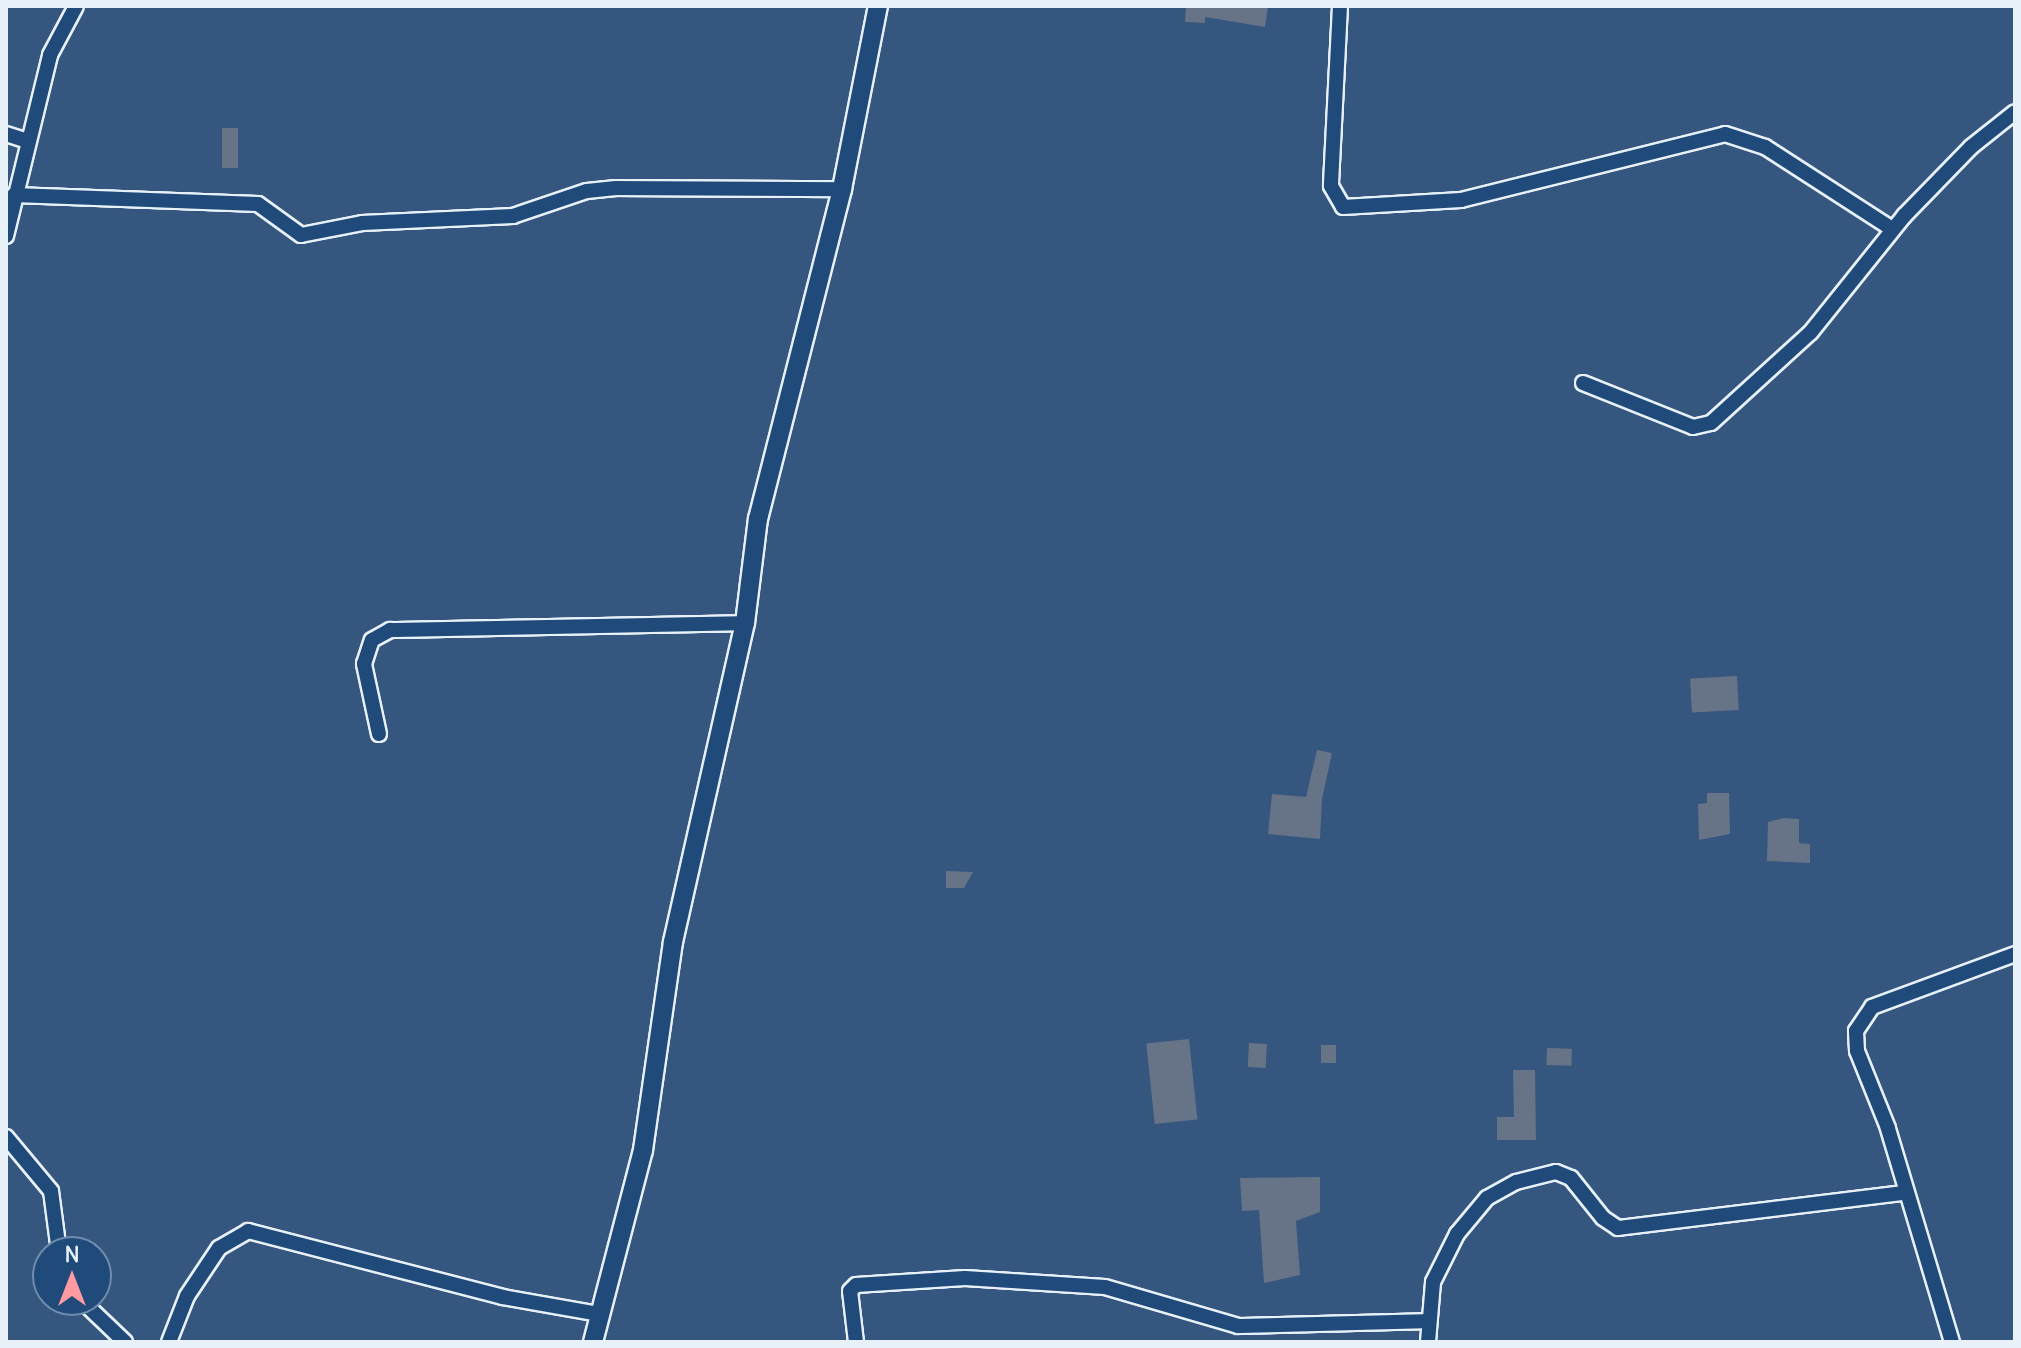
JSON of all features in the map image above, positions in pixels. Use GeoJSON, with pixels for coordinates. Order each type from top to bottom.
{"type":"FeatureCollection","features":[{"type":"Feature","properties":{"kind":"street"},"geometry":{"type":"LineString","coordinates":[[6,236],[50,55],[76,6]]}},
{"type":"Feature","properties":{"kind":"street"},"geometry":{"type":"LineString","coordinates":[[593,1342],[643,1150],[673,942],[745,623],[758,519],[842,189],[878,6]]}},
{"type":"Feature","properties":{"kind":"street"},"geometry":{"type":"LineString","coordinates":[[1340,6],[1331,186],[1343,207],[1461,200],[1725,134],[1765,147],[1892,229]]}},
{"type":"Feature","properties":{"kind":"street"},"geometry":{"type":"LineString","coordinates":[[1583,383],[1702,427],[1811,332],[1892,229],[1971,147],[2015,112]]}},
{"type":"Feature","properties":{"kind":"street"},"geometry":{"type":"LineString","coordinates":[[6,134],[28,141]]}},
{"type":"Feature","properties":{"kind":"street"},"geometry":{"type":"LineString","coordinates":[[14,195],[258,204],[301,235],[362,223],[513,216],[587,191],[616,188],[842,189]]}},
{"type":"Feature","properties":{"kind":"street"},"geometry":{"type":"LineString","coordinates":[[379,734],[364,664],[372,640],[390,630],[745,623]]}},
{"type":"Feature","properties":{"kind":"street"},"geometry":{"type":"LineString","coordinates":[[1952,1342],[1888,1128],[1857,1051],[1856,1031],[1872,1007],[2015,954]]}},
{"type":"Feature","properties":{"kind":"street"},"geometry":{"type":"LineString","coordinates":[[6,1137],[51,1191],[57,1236]]}},
{"type":"Feature","properties":{"kind":"street"},"geometry":{"type":"LineString","coordinates":[[1428,1342],[1426,1321],[1433,1282],[1457,1234],[1487,1198],[1544,1174],[1571,1178],[1603,1218],[1618,1228],[1905,1193]]}},
{"type":"Feature","properties":{"kind":"street"},"geometry":{"type":"LineString","coordinates":[[169,1342],[187,1296],[219,1248],[248,1231],[503,1297],[599,1314]]}},
{"type":"Feature","properties":{"kind":"street"},"geometry":{"type":"LineString","coordinates":[[856,1342],[850,1291],[856,1285],[965,1278],[1105,1287],[1238,1326],[1426,1321]]}},
{"type":"Feature","properties":{"kind":"street"},"geometry":{"type":"LineString","coordinates":[[98,1316],[125,1342]]}},
{"type":"Feature","properties":{"kind":"building"},"geometry":{"type":"Polygon","coordinates":[[[1186,6],[1268,6],[1265,27],[1205,17],[1205,23],[1185,22],[1186,6]]]}},
{"type":"Feature","properties":{"kind":"building"},"geometry":{"type":"Polygon","coordinates":[[[222,128],[238,128],[238,168],[222,168],[222,128]]]}},
{"type":"Feature","properties":{"kind":"building"},"geometry":{"type":"Polygon","coordinates":[[[1737,676],[1739,710],[1692,712],[1690,678],[1737,676]]]}},
{"type":"Feature","properties":{"kind":"building"},"geometry":{"type":"Polygon","coordinates":[[[1317,750],[1332,753],[1322,799],[1320,839],[1268,834],[1272,794],[1306,797],[1317,750]]]}},
{"type":"Feature","properties":{"kind":"building"},"geometry":{"type":"Polygon","coordinates":[[[1707,793],[1729,793],[1730,834],[1699,840],[1698,804],[1707,803],[1707,793]]]}},
{"type":"Feature","properties":{"kind":"building"},"geometry":{"type":"Polygon","coordinates":[[[1784,818],[1799,819],[1799,843],[1810,844],[1810,863],[1767,861],[1768,822],[1784,818]]]}},
{"type":"Feature","properties":{"kind":"building"},"geometry":{"type":"Polygon","coordinates":[[[946,871],[973,872],[964,888],[946,888],[946,871]]]}},
{"type":"Feature","properties":{"kind":"building"},"geometry":{"type":"Polygon","coordinates":[[[1189,1039],[1197,1120],[1155,1124],[1146,1043],[1189,1039]]]}},
{"type":"Feature","properties":{"kind":"building"},"geometry":{"type":"Polygon","coordinates":[[[1249,1043],[1267,1044],[1266,1068],[1248,1067],[1249,1043]]]}},
{"type":"Feature","properties":{"kind":"building"},"geometry":{"type":"Polygon","coordinates":[[[1321,1045],[1336,1045],[1336,1063],[1321,1063],[1321,1045]]]}},
{"type":"Feature","properties":{"kind":"building"},"geometry":{"type":"Polygon","coordinates":[[[1547,1048],[1572,1049],[1571,1066],[1546,1065],[1547,1048]]]}},
{"type":"Feature","properties":{"kind":"building"},"geometry":{"type":"Polygon","coordinates":[[[1513,1070],[1535,1070],[1536,1140],[1497,1140],[1497,1117],[1514,1117],[1513,1070]]]}},
{"type":"Feature","properties":{"kind":"building"},"geometry":{"type":"Polygon","coordinates":[[[1320,1177],[1320,1212],[1296,1221],[1300,1275],[1264,1283],[1259,1210],[1242,1211],[1240,1178],[1320,1177]]]}}]}
